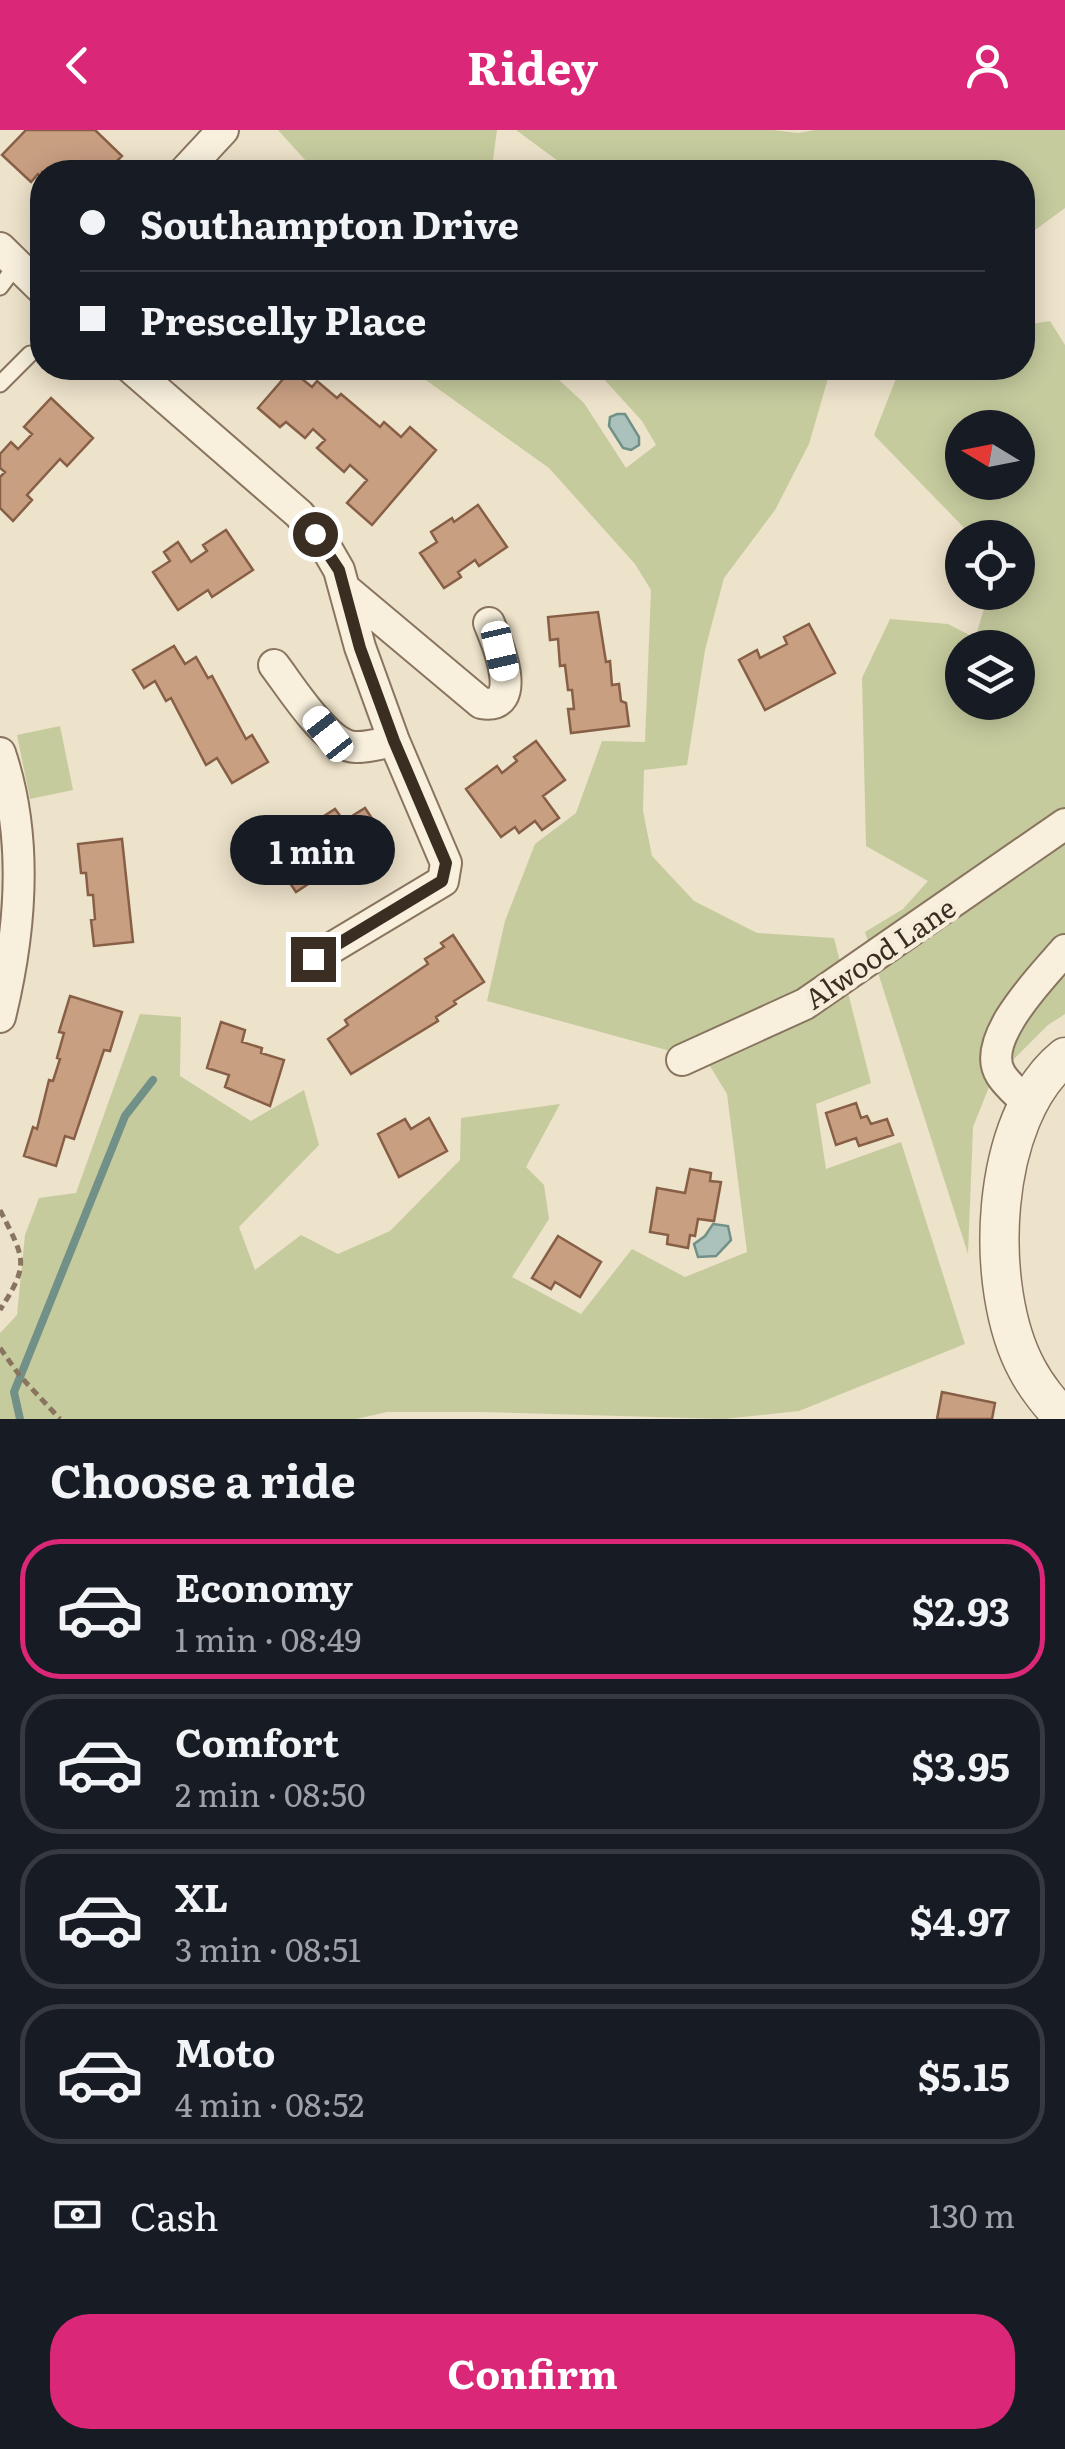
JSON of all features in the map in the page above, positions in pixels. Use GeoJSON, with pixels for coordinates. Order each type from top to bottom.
{"type":"FeatureCollection","features":[{"type":"Feature","properties":{"kind":"street"},"geometry":{"type":"LineString","coordinates":[[195,160],[223,130]]}},
{"type":"Feature","properties":{"kind":"street"},"geometry":{"type":"LineString","coordinates":[[6,266],[30,281]]}},
{"type":"Feature","properties":{"kind":"street"},"geometry":{"type":"LineString","coordinates":[[145,380],[298,514],[324,544],[344,588],[360,648],[394,741],[446,863],[442,881],[313,959]]}},
{"type":"Feature","properties":{"kind":"street"},"geometry":{"type":"LineString","coordinates":[[344,588],[481,703],[490,705],[501,700],[506,690],[490,622]]}},
{"type":"Feature","properties":{"kind":"street"},"geometry":{"type":"LineString","coordinates":[[274,665],[328,734],[340,743],[354,747],[394,741]]}},
{"type":"Feature","properties":{"kind":"street"},"geometry":{"type":"LineString","coordinates":[[0,753],[14,816],[19,899],[12,966],[0,1017]]}},
{"type":"Feature","properties":{"kind":"street","name":"Alwood Lane"},"geometry":{"type":"LineString","coordinates":[[682,1060],[805,1004],[1065,824]]}},
{"type":"Feature","properties":{"kind":"street"},"geometry":{"type":"LineString","coordinates":[[1028,1104],[1000,1074],[996,1059],[1005,1024],[1065,950]]}},
{"type":"Feature","properties":{"kind":"street"},"geometry":{"type":"LineString","coordinates":[[1064,1419],[1026,1367],[1014,1335],[1001,1258],[1000,1223],[1014,1136],[1045,1077],[1065,1057]]}},
{"type":"Feature","properties":{"kind":"lane"},"geometry":{"type":"LineString","coordinates":[[0,384],[30,354]]}},
{"type":"Feature","properties":{"kind":"path"},"geometry":{"type":"LineString","coordinates":[[0,1210],[22,1264],[21,1277],[0,1310]]}},
{"type":"Feature","properties":{"kind":"path"},"geometry":{"type":"LineString","coordinates":[[0,1348],[60,1419]]}},
{"type":"Feature","properties":{"kind":"green space"},"geometry":{"type":"Polygon","coordinates":[[[278,130],[497,130],[493,160],[305,160],[278,130]]]}},
{"type":"Feature","properties":{"kind":"green space"},"geometry":{"type":"Polygon","coordinates":[[[516,130],[1065,130],[1065,208],[1035,230],[1035,160],[557,160],[516,130]]]}},
{"type":"Feature","properties":{"kind":"green space"},"geometry":{"type":"Polygon","coordinates":[[[1050,321],[1065,345],[1065,1014],[1048,1025],[991,1082],[973,1127],[968,1254],[865,932],[903,909],[928,881],[866,846],[862,678],[890,619],[948,624],[960,630],[945,630],[945,720],[1035,720],[1035,630],[977,630],[984,610],[1035,610],[1035,520],[956,520],[874,435],[895,380],[1035,380],[1035,323],[1050,321]]]}},
{"type":"Feature","properties":{"kind":"green space"},"geometry":{"type":"Polygon","coordinates":[[[426,380],[559,380],[584,403],[626,468],[656,445],[642,421],[605,380],[828,380],[809,444],[775,510],[724,578],[705,650],[687,765],[644,770],[643,811],[652,856],[694,901],[757,933],[834,938],[871,1083],[816,1104],[826,1169],[901,1142],[965,1344],[799,1411],[724,1419],[387,1412],[356,1419],[0,1419],[0,1333],[17,1315],[25,1235],[39,1198],[76,1193],[140,1014],[181,1017],[180,1076],[251,1121],[304,1090],[319,1145],[239,1227],[255,1270],[301,1235],[338,1254],[390,1231],[460,1160],[461,1118],[560,1104],[526,1167],[544,1185],[549,1219],[512,1277],[581,1314],[632,1249],[685,1277],[747,1252],[727,1094],[707,1061],[487,1001],[505,921],[535,844],[576,813],[602,741],[645,742],[651,590],[635,564],[549,468],[426,380]]]}},
{"type":"Feature","properties":{"kind":"green space"},"geometry":{"type":"Polygon","coordinates":[[[60,726],[73,790],[30,799],[17,735],[60,726]]]}},
{"type":"Feature","properties":{"kind":"water"},"geometry":{"type":"Polygon","coordinates":[[[625,414],[639,437],[639,445],[631,450],[623,448],[609,426],[610,417],[625,414]]]}},
{"type":"Feature","properties":{"kind":"water"},"geometry":{"type":"Polygon","coordinates":[[[713,1224],[728,1226],[731,1240],[716,1256],[698,1257],[694,1244],[713,1224]]]}},
{"type":"Feature","properties":{"kind":"building"},"geometry":{"type":"Polygon","coordinates":[[[26,130],[95,130],[122,156],[118,160],[30,160],[30,181],[2,155],[26,130]]]}},
{"type":"Feature","properties":{"kind":"building"},"geometry":{"type":"Polygon","coordinates":[[[282,380],[303,380],[312,387],[317,381],[337,398],[341,394],[380,427],[384,422],[401,437],[410,427],[436,450],[372,525],[347,503],[367,480],[350,465],[344,472],[317,448],[325,440],[313,429],[305,438],[286,422],[280,427],[258,408],[282,380]]]}},
{"type":"Feature","properties":{"kind":"building"},"geometry":{"type":"Polygon","coordinates":[[[51,398],[93,438],[67,466],[60,459],[27,495],[32,500],[13,521],[0,508],[0,477],[5,472],[0,468],[0,454],[11,442],[18,449],[32,434],[24,427],[51,398]]]}},
{"type":"Feature","properties":{"kind":"building"},"geometry":{"type":"Polygon","coordinates":[[[478,505],[507,547],[479,566],[475,560],[458,572],[461,577],[444,588],[420,553],[437,542],[431,532],[478,505]]]}},
{"type":"Feature","properties":{"kind":"building"},"geometry":{"type":"Polygon","coordinates":[[[226,530],[253,570],[212,597],[208,590],[178,610],[153,572],[170,561],[164,552],[178,542],[191,562],[207,551],[203,545],[226,530]]]}},
{"type":"Feature","properties":{"kind":"building"},"geometry":{"type":"Polygon","coordinates":[[[598,612],[612,685],[619,684],[629,726],[571,733],[568,709],[574,709],[572,690],[568,690],[565,665],[560,666],[558,639],[550,640],[548,617],[598,612]]]}},
{"type":"Feature","properties":{"kind":"building"},"geometry":{"type":"Polygon","coordinates":[[[809,624],[835,673],[765,710],[739,660],[757,650],[760,658],[787,644],[784,637],[809,624]]]}},
{"type":"Feature","properties":{"kind":"building"},"geometry":{"type":"Polygon","coordinates":[[[174,646],[185,664],[196,657],[208,678],[212,676],[246,739],[252,735],[268,762],[232,783],[217,758],[206,765],[171,698],[166,701],[155,681],[144,688],[133,670],[174,646]]]}},
{"type":"Feature","properties":{"kind":"building"},"geometry":{"type":"Polygon","coordinates":[[[536,741],[565,780],[543,796],[559,818],[542,830],[535,821],[519,833],[515,827],[501,837],[466,789],[497,766],[502,773],[517,761],[514,757],[536,741]]]}},
{"type":"Feature","properties":{"kind":"building"},"geometry":{"type":"Polygon","coordinates":[[[365,808],[391,847],[348,876],[343,869],[323,882],[319,877],[296,892],[275,861],[319,832],[313,823],[335,809],[344,821],[365,808]]]}},
{"type":"Feature","properties":{"kind":"building"},"geometry":{"type":"Polygon","coordinates":[[[122,839],[133,942],[94,946],[93,895],[88,895],[86,873],[81,873],[78,844],[122,839]]]}},
{"type":"Feature","properties":{"kind":"building"},"geometry":{"type":"Polygon","coordinates":[[[453,935],[484,982],[454,1001],[456,1004],[436,1017],[438,1021],[351,1074],[328,1039],[348,1025],[345,1020],[428,964],[425,959],[444,947],[441,943],[453,935]]]}},
{"type":"Feature","properties":{"kind":"building"},"geometry":{"type":"Polygon","coordinates":[[[70,996],[122,1012],[110,1051],[104,1050],[74,1139],[65,1136],[56,1166],[24,1156],[33,1127],[37,1129],[49,1080],[53,1081],[60,1059],[57,1058],[64,1033],[59,1032],[70,996]]]}},
{"type":"Feature","properties":{"kind":"building"},"geometry":{"type":"Polygon","coordinates":[[[221,1022],[245,1030],[242,1042],[284,1060],[270,1106],[225,1087],[229,1075],[207,1068],[221,1022]]]}},
{"type":"Feature","properties":{"kind":"building"},"geometry":{"type":"Polygon","coordinates":[[[856,1103],[861,1118],[867,1116],[871,1124],[887,1119],[893,1135],[859,1146],[856,1138],[836,1145],[826,1113],[856,1103]]]}},
{"type":"Feature","properties":{"kind":"building"},"geometry":{"type":"Polygon","coordinates":[[[429,1118],[447,1151],[399,1177],[378,1134],[405,1119],[411,1129],[429,1118]]]}},
{"type":"Feature","properties":{"kind":"building"},"geometry":{"type":"Polygon","coordinates":[[[690,1169],[711,1173],[710,1181],[721,1182],[714,1221],[698,1219],[688,1248],[667,1244],[668,1235],[650,1232],[657,1188],[685,1193],[690,1169]]]}},
{"type":"Feature","properties":{"kind":"building"},"geometry":{"type":"Polygon","coordinates":[[[558,1236],[601,1262],[580,1297],[555,1282],[551,1289],[532,1278],[558,1236]]]}},
{"type":"Feature","properties":{"kind":"building"},"geometry":{"type":"Polygon","coordinates":[[[942,1392],[995,1403],[992,1419],[937,1419],[942,1392]]]}},
{"type":"Feature","properties":{"kind":"waterway"},"geometry":{"type":"LineString","coordinates":[[20,1419],[14,1392],[125,1116],[153,1080]]}},
{"type":"Feature","properties":{"kind":"route"},"geometry":{"type":"LineString","coordinates":[[313,959],[375,924],[442,881],[446,874],[446,863],[423,815],[360,648],[339,570],[315,534]]}}]}
